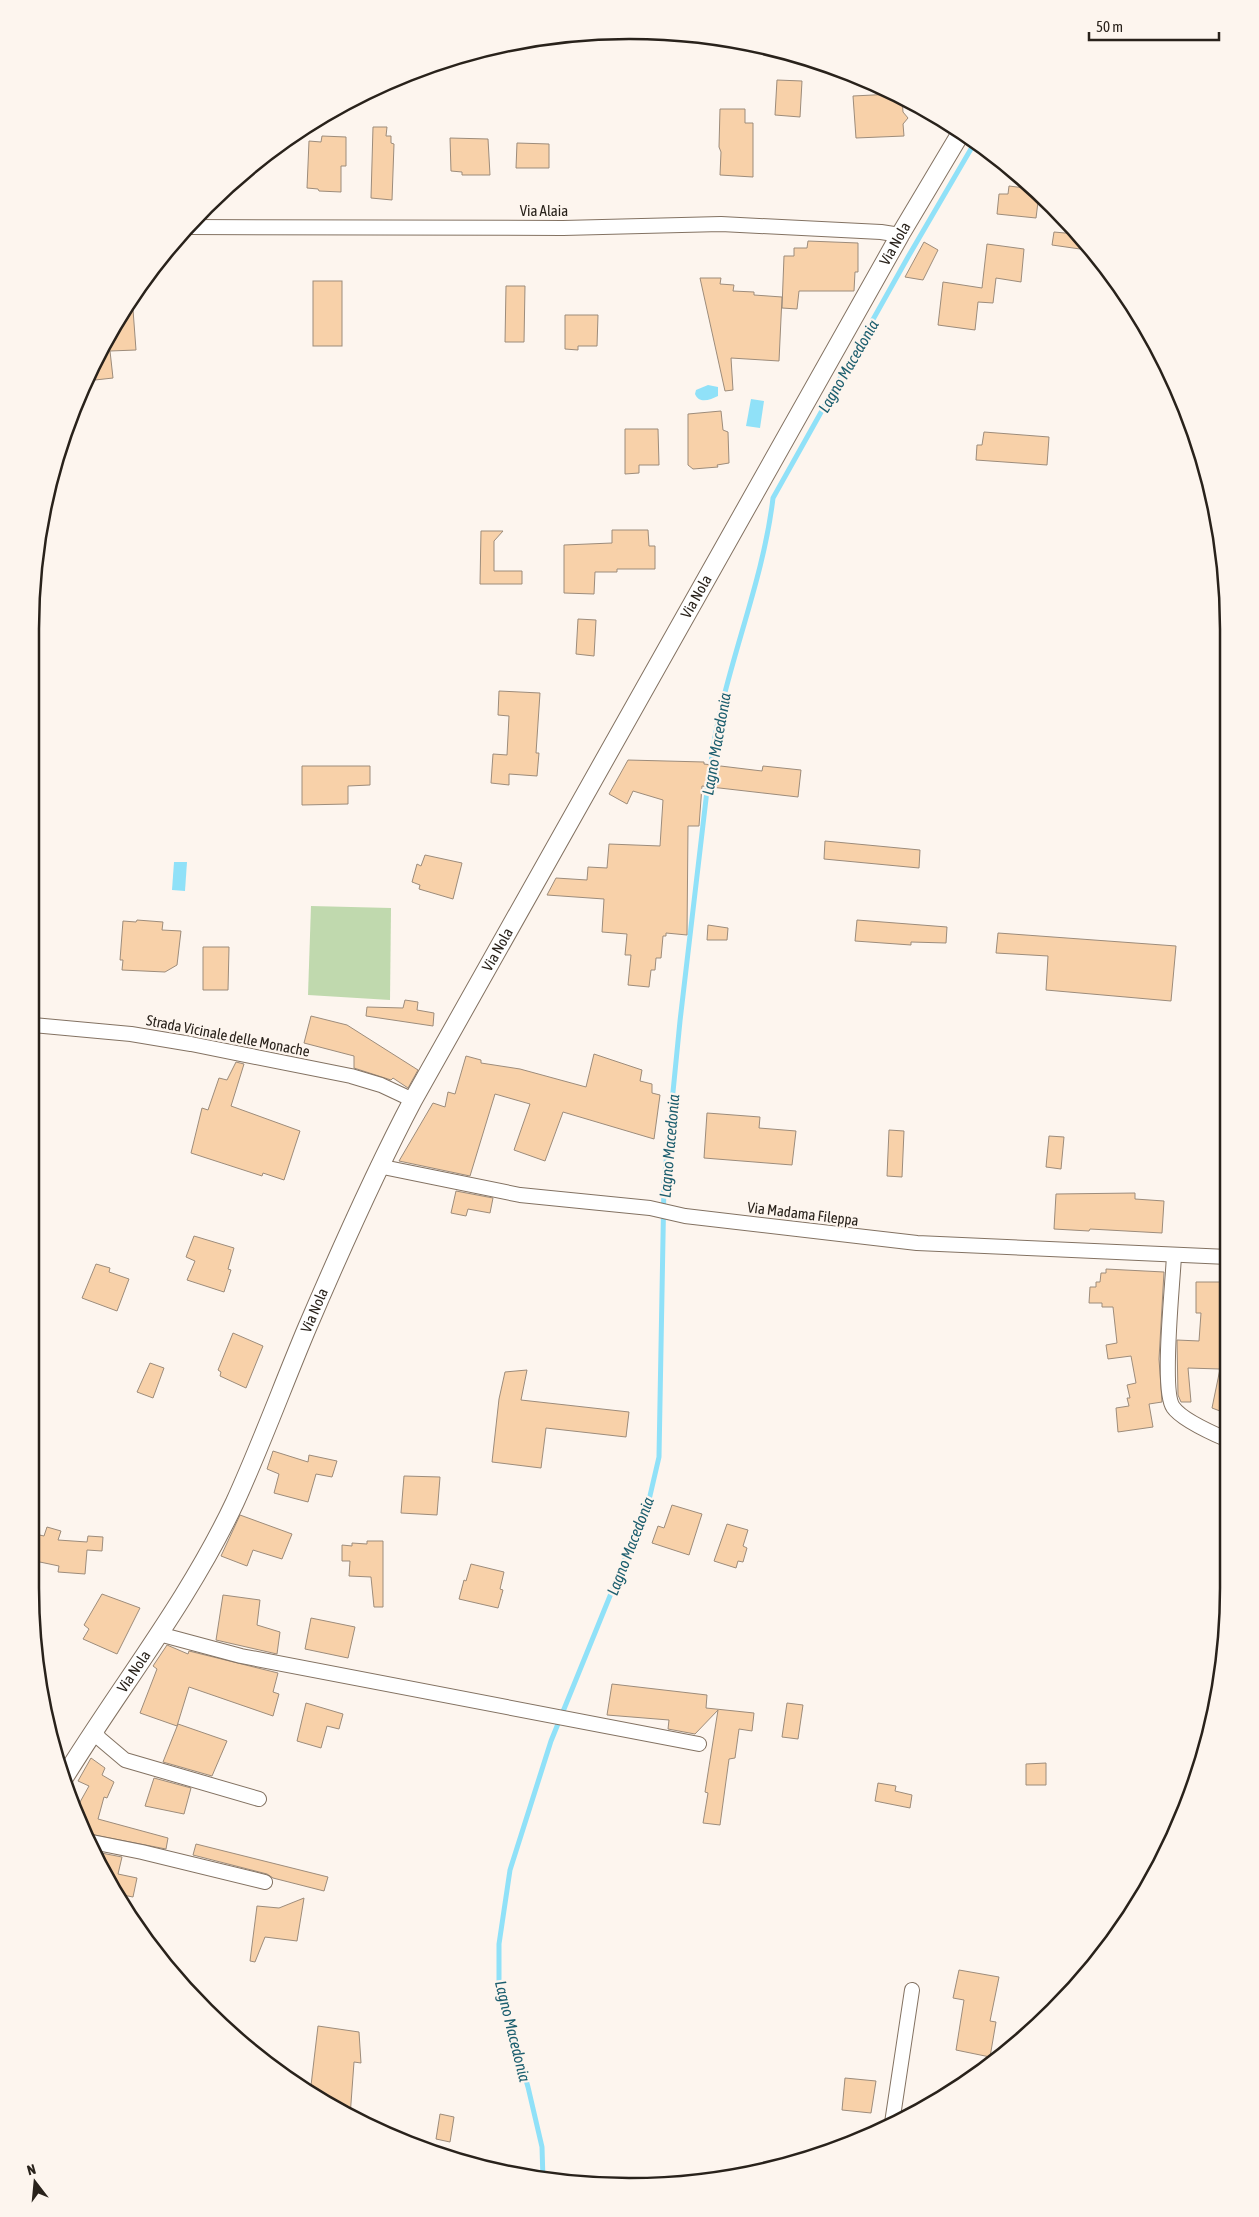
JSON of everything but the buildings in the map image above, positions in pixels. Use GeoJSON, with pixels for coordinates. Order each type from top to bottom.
{"type":"FeatureCollection","features":[{"type":"Feature","properties":{"kind":"street","name":"Via Nola"},"geometry":{"type":"LineString","coordinates":[[68,1771],[94,1729],[159,1634],[202,1565],[234,1502],[307,1327],[378,1166],[413,1100],[900,235],[957,138]]}},
{"type":"Feature","properties":{"kind":"street","name":"Via Alaia"},"geometry":{"type":"LineString","coordinates":[[198,227],[563,228],[722,224],[881,232],[900,235]]}},
{"type":"Feature","properties":{"kind":"street","name":"Strada Vicinale delle Monache"},"geometry":{"type":"LineString","coordinates":[[39,1026],[131,1034],[191,1044],[351,1076],[381,1086],[413,1100]]}},
{"type":"Feature","properties":{"kind":"street","name":"Via Madama Fileppa"},"geometry":{"type":"LineString","coordinates":[[378,1166],[520,1196],[650,1208],[685,1216],[796,1230],[917,1243],[1220,1257]]}},
{"type":"Feature","properties":{"kind":"street"},"geometry":{"type":"LineString","coordinates":[[1174,1255],[1168,1344],[1169,1401],[1174,1410],[1220,1436]]}},
{"type":"Feature","properties":{"kind":"street"},"geometry":{"type":"LineString","coordinates":[[159,1634],[241,1656],[699,1744]]}},
{"type":"Feature","properties":{"kind":"street"},"geometry":{"type":"LineString","coordinates":[[94,1729],[99,1738],[125,1760],[259,1799]]}},
{"type":"Feature","properties":{"kind":"street"},"geometry":{"type":"LineString","coordinates":[[97,1843],[265,1882]]}},
{"type":"Feature","properties":{"kind":"street"},"geometry":{"type":"LineString","coordinates":[[893,2116],[912,1990]]}},
{"type":"Feature","properties":{"kind":"green space"},"geometry":{"type":"Polygon","coordinates":[[[311,906],[391,908],[390,1000],[308,995],[311,906]]]}},
{"type":"Feature","properties":{"kind":"water"},"geometry":{"type":"Polygon","coordinates":[[[708,385],[718,387],[718,396],[708,400],[699,399],[695,394],[696,390],[708,385]]]}},
{"type":"Feature","properties":{"kind":"water"},"geometry":{"type":"Polygon","coordinates":[[[751,399],[764,401],[760,428],[746,426],[751,399]]]}},
{"type":"Feature","properties":{"kind":"water"},"geometry":{"type":"Polygon","coordinates":[[[174,862],[187,862],[185,891],[172,890],[174,862]]]}},
{"type":"Feature","properties":{"kind":"waterway","name":"Lagno Macedonia"},"geometry":{"type":"LineString","coordinates":[[710,771],[715,736],[731,668],[760,567],[768,533],[773,498],[971,148]]}},
{"type":"Feature","properties":{"kind":"waterway","name":"Lagno Macedonia"},"geometry":{"type":"LineString","coordinates":[[543,2172],[542,2147],[528,2087],[499,1987],[499,1944],[510,1870],[551,1741],[649,1500],[659,1457],[664,1183],[680,1021],[708,782]]}}]}
